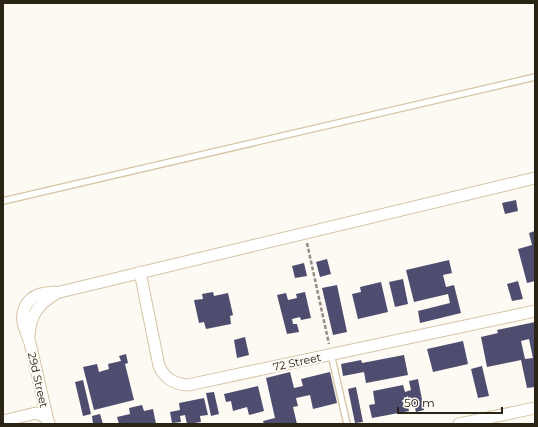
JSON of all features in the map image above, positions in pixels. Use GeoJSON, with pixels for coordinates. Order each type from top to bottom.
{"type":"FeatureCollection","features":[{"type":"Feature","properties":{"kind":"street"},"geometry":{"type":"LineString","coordinates":[[140,272],[535,178]]}},
{"type":"Feature","properties":{"kind":"street","name":"29d Street"},"geometry":{"type":"LineString","coordinates":[[47,421],[29,339],[32,318],[36,310],[42,303],[60,292],[140,272]]}},
{"type":"Feature","properties":{"kind":"street","name":"72 Street"},"geometry":{"type":"LineString","coordinates":[[140,272],[159,366],[165,376],[175,383],[188,385],[535,311]]}},
{"type":"Feature","properties":{"kind":"street"},"geometry":{"type":"LineString","coordinates":[[462,424],[535,408]]}},
{"type":"Feature","properties":{"kind":"street"},"geometry":{"type":"LineString","coordinates":[[3,421],[36,413],[47,421]]}},
{"type":"Feature","properties":{"kind":"lane"},"geometry":{"type":"LineString","coordinates":[[3,201],[535,77]]}},
{"type":"Feature","properties":{"kind":"lane"},"geometry":{"type":"LineString","coordinates":[[331,354],[347,424]]}},
{"type":"Feature","properties":{"kind":"path"},"geometry":{"type":"LineString","coordinates":[[305,233],[331,354]]}},
{"type":"Feature","properties":{"kind":"building"},"geometry":{"type":"Polygon","coordinates":[[[516,200],[518,211],[505,214],[502,203],[516,200]]]}},
{"type":"Feature","properties":{"kind":"building"},"geometry":{"type":"Polygon","coordinates":[[[535,231],[535,281],[527,283],[518,249],[532,245],[529,233],[535,231]]]}},
{"type":"Feature","properties":{"kind":"building"},"geometry":{"type":"Polygon","coordinates":[[[327,259],[331,274],[320,277],[316,262],[327,259]]]}},
{"type":"Feature","properties":{"kind":"building"},"geometry":{"type":"Polygon","coordinates":[[[449,260],[452,273],[443,275],[446,287],[454,285],[461,313],[420,323],[418,311],[450,303],[448,294],[414,302],[406,270],[449,260]]]}},
{"type":"Feature","properties":{"kind":"building"},"geometry":{"type":"Polygon","coordinates":[[[304,263],[307,276],[295,278],[292,266],[304,263]]]}},
{"type":"Feature","properties":{"kind":"building"},"geometry":{"type":"Polygon","coordinates":[[[403,279],[408,304],[395,307],[389,282],[403,279]]]}},
{"type":"Feature","properties":{"kind":"building"},"geometry":{"type":"Polygon","coordinates":[[[518,281],[523,299],[512,301],[507,284],[518,281]]]}},
{"type":"Feature","properties":{"kind":"building"},"geometry":{"type":"Polygon","coordinates":[[[381,282],[388,312],[358,319],[352,294],[361,292],[360,287],[381,282]]]}},
{"type":"Feature","properties":{"kind":"building"},"geometry":{"type":"Polygon","coordinates":[[[337,285],[347,332],[333,335],[322,288],[337,285]]]}},
{"type":"Feature","properties":{"kind":"building"},"geometry":{"type":"Polygon","coordinates":[[[213,292],[214,296],[228,293],[233,315],[230,316],[231,324],[206,329],[204,322],[199,323],[194,300],[203,299],[202,294],[213,292]]]}},
{"type":"Feature","properties":{"kind":"building"},"geometry":{"type":"Polygon","coordinates":[[[305,292],[311,318],[301,320],[300,317],[292,319],[293,324],[297,324],[299,332],[287,334],[277,295],[286,293],[288,300],[297,298],[296,294],[305,292]]]}},
{"type":"Feature","properties":{"kind":"building"},"geometry":{"type":"Polygon","coordinates":[[[535,322],[535,387],[527,388],[521,360],[487,367],[481,337],[498,333],[497,330],[535,322]],[[529,339],[521,341],[525,359],[533,358],[529,339]]]}},
{"type":"Feature","properties":{"kind":"building"},"geometry":{"type":"Polygon","coordinates":[[[245,337],[249,355],[237,358],[234,340],[245,337]]]}},
{"type":"Feature","properties":{"kind":"building"},"geometry":{"type":"Polygon","coordinates":[[[463,341],[468,364],[433,372],[427,349],[463,341]]]}},
{"type":"Feature","properties":{"kind":"building"},"geometry":{"type":"Polygon","coordinates":[[[126,354],[128,363],[125,364],[134,400],[94,410],[83,367],[97,364],[99,372],[109,369],[108,364],[121,361],[119,356],[126,354]]]}},
{"type":"Feature","properties":{"kind":"building"},"geometry":{"type":"Polygon","coordinates":[[[404,355],[408,375],[366,383],[364,372],[343,376],[341,364],[361,360],[362,363],[404,355]]]}},
{"type":"Feature","properties":{"kind":"building"},"geometry":{"type":"Polygon","coordinates":[[[482,366],[489,396],[478,398],[471,369],[482,366]]]}},
{"type":"Feature","properties":{"kind":"building"},"geometry":{"type":"Polygon","coordinates":[[[290,372],[294,388],[303,386],[301,379],[330,372],[337,403],[313,409],[310,395],[296,398],[298,406],[293,407],[297,424],[264,424],[263,421],[275,418],[266,378],[290,372]]]}},
{"type":"Feature","properties":{"kind":"building"},"geometry":{"type":"Polygon","coordinates":[[[418,379],[424,410],[416,412],[413,401],[407,403],[409,411],[372,418],[369,405],[375,404],[373,391],[403,385],[405,392],[411,390],[409,381],[418,379]]]}},
{"type":"Feature","properties":{"kind":"building"},"geometry":{"type":"Polygon","coordinates":[[[83,380],[91,414],[83,416],[75,382],[83,380]]]}},
{"type":"Feature","properties":{"kind":"building"},"geometry":{"type":"Polygon","coordinates":[[[258,386],[264,411],[249,415],[247,407],[233,411],[231,401],[226,402],[224,394],[258,386]]]}},
{"type":"Feature","properties":{"kind":"building"},"geometry":{"type":"Polygon","coordinates":[[[356,387],[363,422],[355,423],[348,389],[356,387]]]}},
{"type":"Feature","properties":{"kind":"building"},"geometry":{"type":"Polygon","coordinates":[[[214,392],[219,414],[211,416],[206,393],[214,392]]]}},
{"type":"Feature","properties":{"kind":"building"},"geometry":{"type":"Polygon","coordinates":[[[204,398],[208,415],[200,416],[201,422],[187,424],[185,415],[180,416],[181,422],[172,423],[170,412],[180,410],[179,403],[204,398]]]}},
{"type":"Feature","properties":{"kind":"building"},"geometry":{"type":"Polygon","coordinates":[[[142,405],[144,411],[153,409],[156,424],[119,424],[117,417],[130,414],[129,408],[142,405]]]}},
{"type":"Feature","properties":{"kind":"building"},"geometry":{"type":"Polygon","coordinates":[[[100,414],[103,424],[93,424],[92,416],[100,414]]]}}]}
